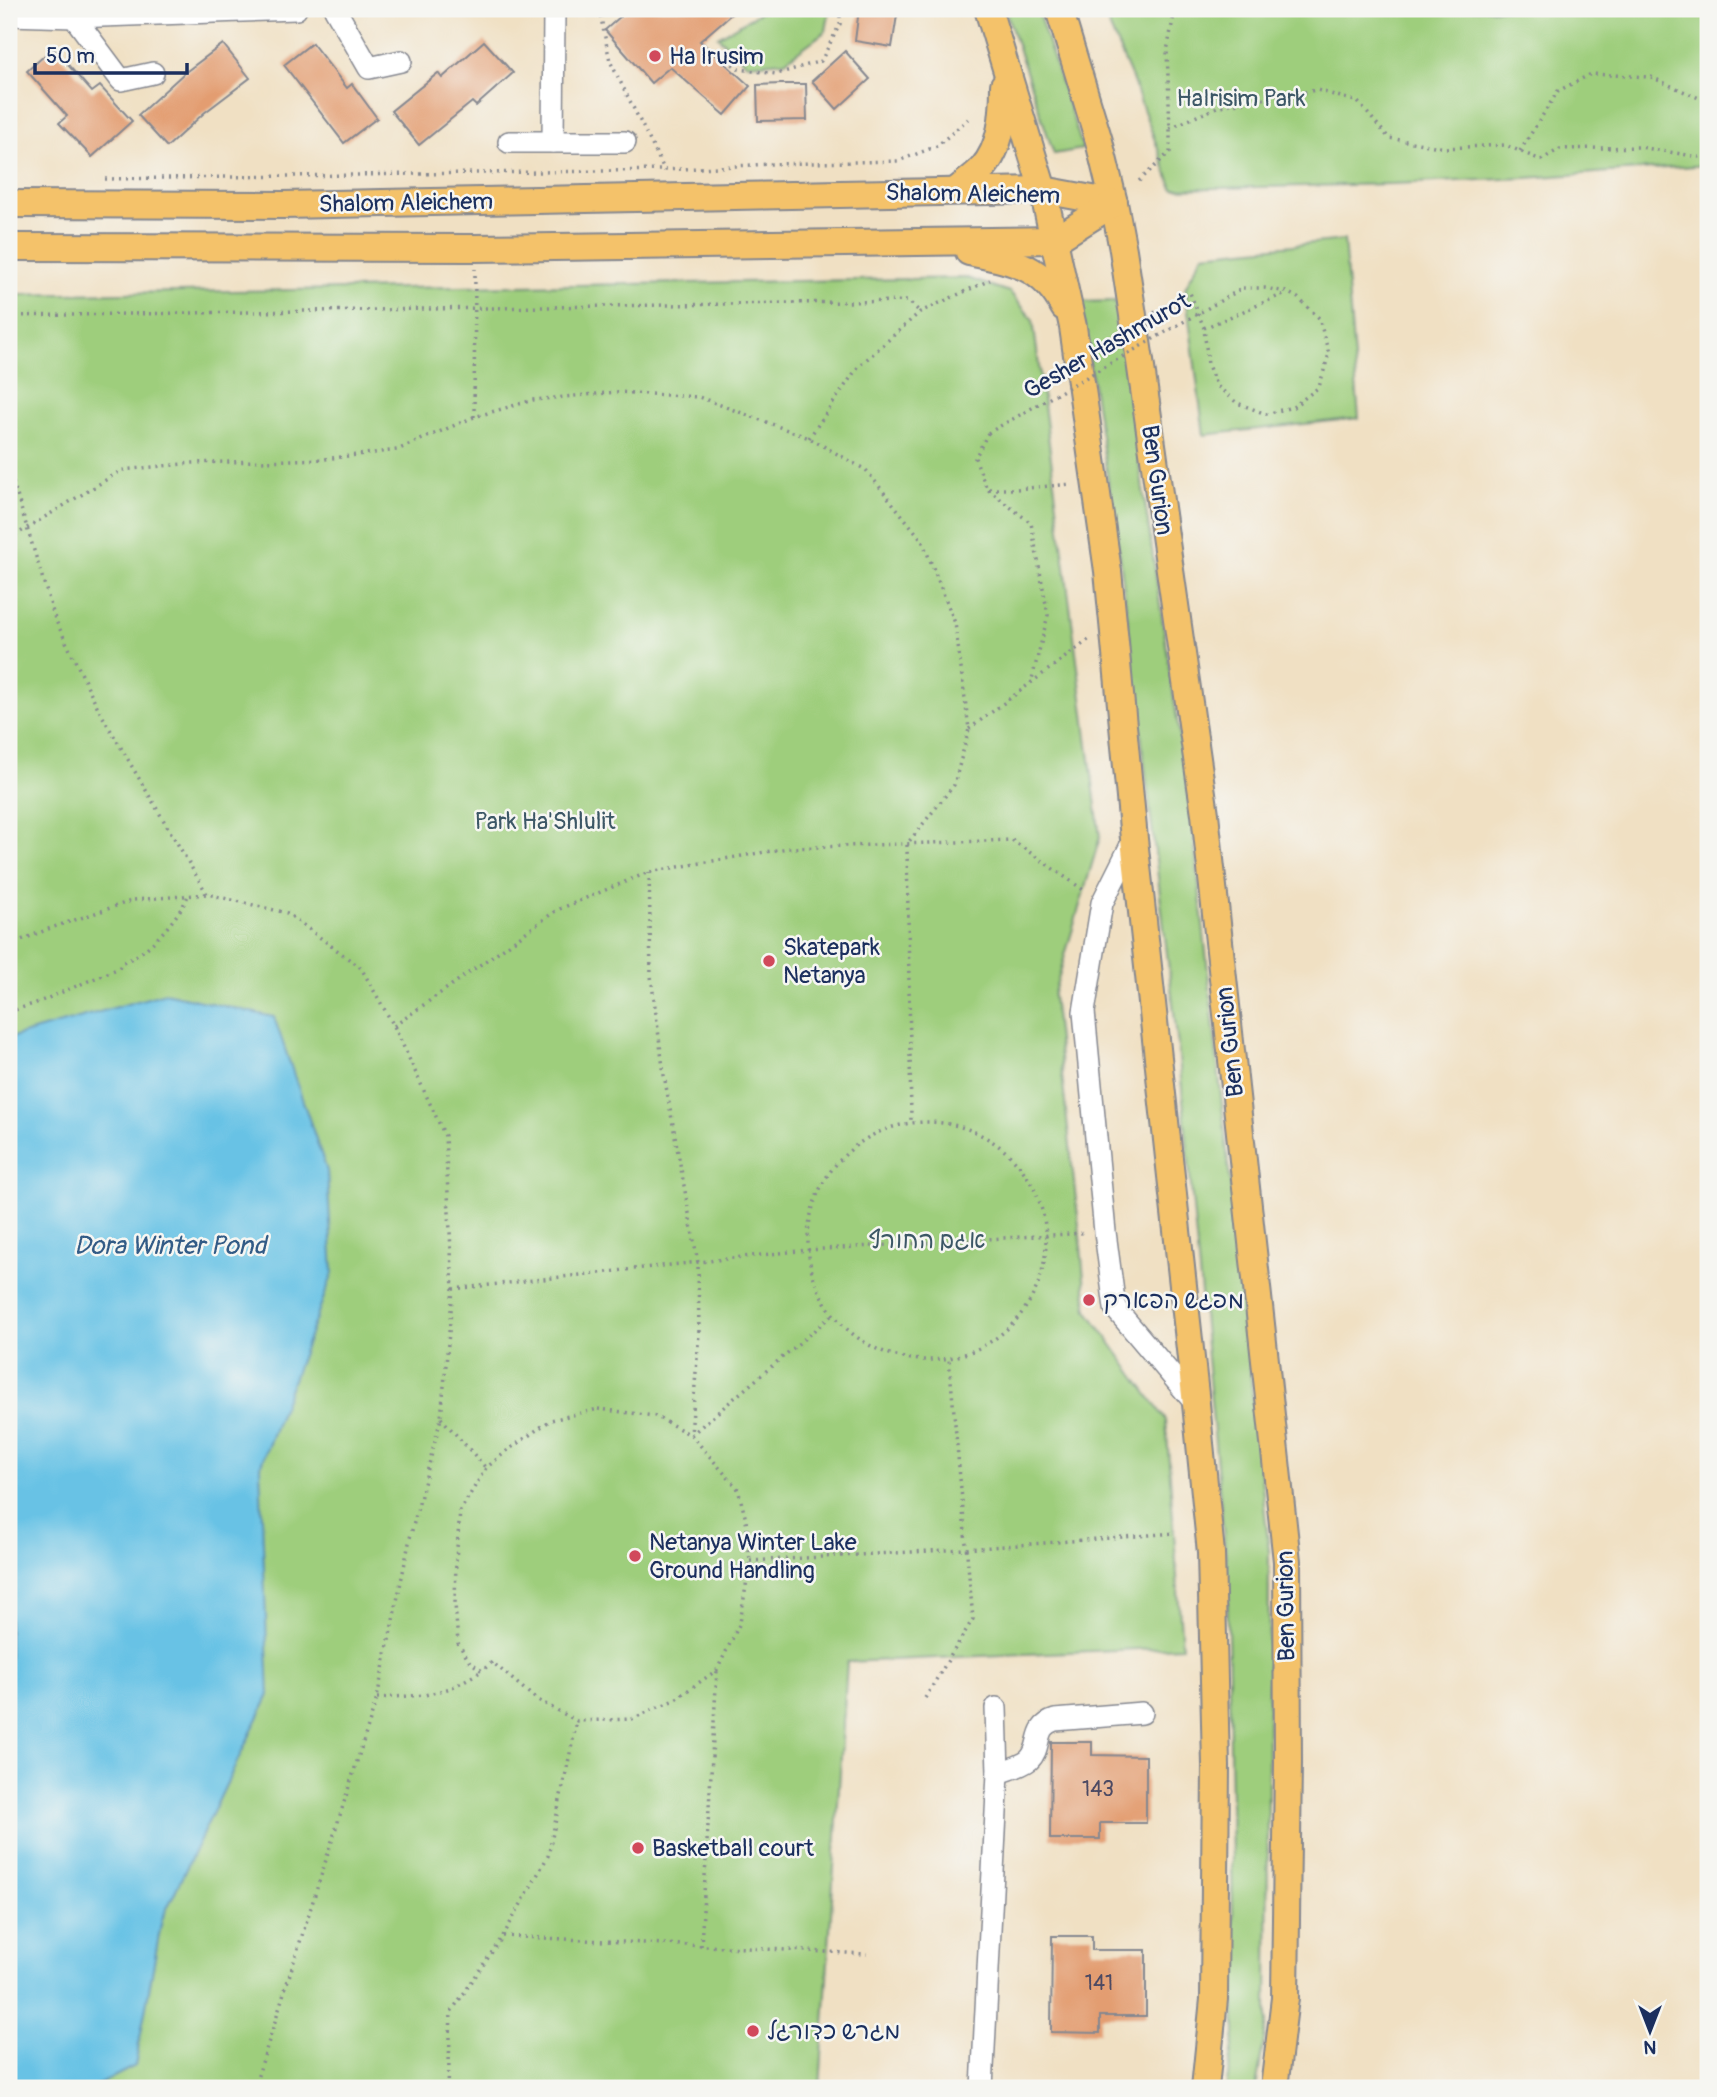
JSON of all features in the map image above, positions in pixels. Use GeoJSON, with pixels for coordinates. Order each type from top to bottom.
{"type":"FeatureCollection","features":[{"type":"Feature","properties":{"kind":"main road"},"geometry":{"type":"LineString","coordinates":[[988,9],[1043,190],[1073,327],[1113,621],[1196,1404],[1211,1553],[1216,1766],[1214,1999],[1205,2088]]}},
{"type":"Feature","properties":{"kind":"main road","name":"Ben Gurion"},"geometry":{"type":"LineString","coordinates":[[1059,9],[1099,141],[1114,203],[1134,324],[1205,814],[1287,1561],[1285,1997],[1274,2088]]}},
{"type":"Feature","properties":{"kind":"main road"},"geometry":{"type":"LineString","coordinates":[[956,191],[983,169],[995,148],[1004,115],[1005,65]]}},
{"type":"Feature","properties":{"kind":"main road","name":"Shalom Aleichem"},"geometry":{"type":"LineString","coordinates":[[9,204],[283,205],[1043,190],[1114,203]]}},
{"type":"Feature","properties":{"kind":"main road","name":"Shalom Aleichem"},"geometry":{"type":"LineString","coordinates":[[9,247],[475,248],[1055,240],[1114,203]]}},
{"type":"Feature","properties":{"kind":"main road"},"geometry":{"type":"LineString","coordinates":[[926,243],[1023,265],[1045,278],[1062,303],[1073,327]]}},
{"type":"Feature","properties":{"kind":"street"},"geometry":{"type":"LineString","coordinates":[[9,15],[74,17],[206,10],[296,9]]}},
{"type":"Feature","properties":{"kind":"street"},"geometry":{"type":"LineString","coordinates":[[335,9],[369,68],[401,61]]}},
{"type":"Feature","properties":{"kind":"street"},"geometry":{"type":"LineString","coordinates":[[553,142],[554,9]]}},
{"type":"Feature","properties":{"kind":"street"},"geometry":{"type":"LineString","coordinates":[[74,17],[121,80],[153,73]]}},
{"type":"Feature","properties":{"kind":"street"},"geometry":{"type":"LineString","coordinates":[[509,142],[625,142]]}},
{"type":"Feature","properties":{"kind":"street"},"geometry":{"type":"LineString","coordinates":[[1134,839],[1102,903],[1084,1012],[1105,1232],[1115,1308],[1196,1404]]}},
{"type":"Feature","properties":{"kind":"street"},"geometry":{"type":"LineString","coordinates":[[982,2088],[998,1773],[996,1708]]}},
{"type":"Feature","properties":{"kind":"street"},"geometry":{"type":"LineString","coordinates":[[998,1773],[1028,1761],[1033,1755],[1042,1727],[1047,1722],[1142,1713]]}},
{"type":"Feature","properties":{"kind":"path"},"geometry":{"type":"LineString","coordinates":[[599,9],[610,61],[678,197]]}},
{"type":"Feature","properties":{"kind":"path"},"geometry":{"type":"LineString","coordinates":[[721,55],[739,69],[777,74],[821,61],[840,24],[840,9]]}},
{"type":"Feature","properties":{"kind":"path"},"geometry":{"type":"LineString","coordinates":[[1139,181],[1170,152],[1167,51],[1175,9]]}},
{"type":"Feature","properties":{"kind":"path"},"geometry":{"type":"LineString","coordinates":[[1520,151],[1558,91],[1591,74],[1651,78],[1707,101],[1708,94]]}},
{"type":"Feature","properties":{"kind":"path"},"geometry":{"type":"LineString","coordinates":[[1170,128],[1220,106],[1317,90],[1358,102],[1389,138],[1445,148],[1506,145],[1541,160],[1560,149],[1640,146],[1699,157],[1708,154]]}},
{"type":"Feature","properties":{"kind":"path"},"geometry":{"type":"LineString","coordinates":[[105,179],[664,170],[898,161],[937,146],[968,119]]}},
{"type":"Feature","properties":{"kind":"path"},"geometry":{"type":"LineString","coordinates":[[474,417],[475,248]]}},
{"type":"Feature","properties":{"kind":"path"},"geometry":{"type":"LineString","coordinates":[[808,439],[858,367],[920,312],[1023,265]]}},
{"type":"Feature","properties":{"kind":"path","name":"Gesher Hashmurot"},"geometry":{"type":"LineString","coordinates":[[987,489],[975,458],[988,433],[1243,288],[1287,292]]}},
{"type":"Feature","properties":{"kind":"path"},"geometry":{"type":"LineString","coordinates":[[1134,324],[1190,292],[1204,328],[1208,365],[1216,384],[1237,403],[1266,414],[1293,407],[1318,387],[1329,354],[1319,318],[1298,298],[1287,292],[1204,328]]}},
{"type":"Feature","properties":{"kind":"path"},"geometry":{"type":"LineString","coordinates":[[9,316],[908,301],[920,312]]}},
{"type":"Feature","properties":{"kind":"path"},"geometry":{"type":"LineString","coordinates":[[9,539],[122,470],[193,463],[325,459],[397,450],[474,417],[533,400],[617,392],[699,397],[808,439],[866,471],[922,540],[955,622],[969,729],[954,785],[907,844],[911,1121]]}},
{"type":"Feature","properties":{"kind":"path"},"geometry":{"type":"LineString","coordinates":[[9,468],[55,619],[95,700],[207,894]]}},
{"type":"Feature","properties":{"kind":"path"},"geometry":{"type":"LineString","coordinates":[[987,489],[1016,489],[1095,481]]}},
{"type":"Feature","properties":{"kind":"path"},"geometry":{"type":"LineString","coordinates":[[987,489],[1031,523],[1048,615],[1031,682]]}},
{"type":"Feature","properties":{"kind":"path"},"geometry":{"type":"LineString","coordinates":[[969,729],[1113,621]]}},
{"type":"Feature","properties":{"kind":"path"},"geometry":{"type":"LineString","coordinates":[[394,1026],[557,910],[649,872],[788,848],[1012,840],[1102,903]]}},
{"type":"Feature","properties":{"kind":"path"},"geometry":{"type":"LineString","coordinates":[[649,872],[651,976],[664,1075],[698,1263],[699,1335],[691,1435]]}},
{"type":"Feature","properties":{"kind":"path"},"geometry":{"type":"LineString","coordinates":[[9,945],[134,900],[207,894],[287,914],[361,968],[394,1026],[445,1136],[453,1289],[441,1418],[410,1538],[377,1698],[254,2088]]}},
{"type":"Feature","properties":{"kind":"path"},"geometry":{"type":"LineString","coordinates":[[9,1012],[119,968],[169,925],[188,896]]}},
{"type":"Feature","properties":{"kind":"path"},"geometry":{"type":"LineString","coordinates":[[911,1121],[959,1125],[994,1141],[1023,1167],[1041,1200],[1047,1236],[1044,1272],[1031,1303],[1009,1329],[981,1348],[948,1359],[916,1360],[884,1353],[856,1337],[832,1315],[815,1284],[807,1250],[810,1212],[825,1177],[850,1148],[883,1129],[911,1121]]}},
{"type":"Feature","properties":{"kind":"path"},"geometry":{"type":"LineString","coordinates":[[453,1289],[807,1250],[1105,1232]]}},
{"type":"Feature","properties":{"kind":"path"},"geometry":{"type":"LineString","coordinates":[[691,1435],[832,1315]]}},
{"type":"Feature","properties":{"kind":"path"},"geometry":{"type":"LineString","coordinates":[[925,1698],[973,1619],[948,1359]]}},
{"type":"Feature","properties":{"kind":"path"},"geometry":{"type":"LineString","coordinates":[[482,1671],[469,1661],[458,1643],[456,1559],[460,1511],[486,1468],[551,1420],[598,1409],[655,1416],[691,1435],[738,1489],[746,1520],[750,1561],[740,1623],[717,1670],[701,1946]]}},
{"type":"Feature","properties":{"kind":"path"},"geometry":{"type":"LineString","coordinates":[[441,1418],[486,1468]]}},
{"type":"Feature","properties":{"kind":"path"},"geometry":{"type":"LineString","coordinates":[[750,1561],[965,1549],[1176,1533]]}},
{"type":"Feature","properties":{"kind":"path"},"geometry":{"type":"LineString","coordinates":[[377,1698],[425,1695],[451,1688],[482,1671],[492,1662],[536,1699],[578,1721],[632,1719],[674,1700],[717,1670]]}},
{"type":"Feature","properties":{"kind":"path"},"geometry":{"type":"LineString","coordinates":[[448,2088],[451,2012],[503,1936],[548,1856],[578,1721]]}},
{"type":"Feature","properties":{"kind":"path"},"geometry":{"type":"LineString","coordinates":[[503,1936],[867,1954]]}},
{"type":"Feature","properties":{"kind":"green space"},"geometry":{"type":"Polygon","coordinates":[[[766,9],[830,9],[826,31],[785,61],[747,64],[718,37],[766,9]]]}},
{"type":"Feature","properties":{"kind":"green space"},"geometry":{"type":"Polygon","coordinates":[[[1005,9],[1037,9],[1083,149],[1054,154],[1005,9]]]}},
{"type":"Feature","properties":{"kind":"green space","name":"HaIrisim Park"},"geometry":{"type":"Polygon","coordinates":[[[1102,9],[1708,9],[1708,165],[1526,178],[1173,189],[1131,76],[1102,9]]]}},
{"type":"Feature","properties":{"kind":"green space"},"geometry":{"type":"Polygon","coordinates":[[[1344,240],[1359,418],[1204,435],[1185,288],[1203,254],[1344,240]]]}},
{"type":"Feature","properties":{"kind":"green space","name":"Park Ha'Shlulit"},"geometry":{"type":"Polygon","coordinates":[[[967,278],[1010,292],[1033,320],[1100,837],[1053,996],[1087,1310],[1166,1420],[1182,1647],[847,1662],[820,2088],[9,2088],[9,295],[967,278]]]}},
{"type":"Feature","properties":{"kind":"green space"},"geometry":{"type":"Polygon","coordinates":[[[1115,301],[1192,820],[1269,1551],[1267,2022],[1256,2088],[1226,2088],[1235,2034],[1227,1572],[1178,1046],[1120,557],[1080,302],[1115,301]]]}},
{"type":"Feature","properties":{"kind":"water","name":"Dora Winter Pond"},"geometry":{"type":"Polygon","coordinates":[[[165,993],[274,1017],[327,1171],[333,1273],[260,1467],[269,1695],[162,1919],[135,2066],[92,2088],[9,2088],[9,1038],[165,993]]]}},
{"type":"Feature","properties":{"kind":"building","name":"Ha Irusim"},"geometry":{"type":"Polygon","coordinates":[[[629,9],[737,9],[700,41],[750,86],[725,115],[670,67],[651,83],[605,30],[629,9]]]}},
{"type":"Feature","properties":{"kind":"building"},"geometry":{"type":"Polygon","coordinates":[[[859,9],[898,9],[892,47],[855,41],[859,9]]]}},
{"type":"Feature","properties":{"kind":"building"},"geometry":{"type":"Polygon","coordinates":[[[484,41],[513,73],[476,106],[472,102],[419,145],[391,111],[438,73],[442,78],[484,41]]]}},
{"type":"Feature","properties":{"kind":"building"},"geometry":{"type":"Polygon","coordinates":[[[312,43],[347,88],[352,84],[377,118],[344,143],[284,65],[312,43]]]}},
{"type":"Feature","properties":{"kind":"building"},"geometry":{"type":"Polygon","coordinates":[[[223,44],[250,78],[204,113],[167,147],[138,115],[183,74],[223,44]]]}},
{"type":"Feature","properties":{"kind":"building"},"geometry":{"type":"Polygon","coordinates":[[[53,48],[92,92],[100,86],[132,121],[92,157],[59,123],[67,116],[27,71],[53,48]]]}},
{"type":"Feature","properties":{"kind":"building"},"geometry":{"type":"Polygon","coordinates":[[[845,51],[870,79],[837,109],[812,81],[845,51]]]}},
{"type":"Feature","properties":{"kind":"building"},"geometry":{"type":"Polygon","coordinates":[[[806,84],[807,120],[758,121],[757,85],[806,84]]]}},
{"type":"Feature","properties":{"kind":"building"},"geometry":{"type":"Polygon","coordinates":[[[1051,1742],[1092,1742],[1092,1755],[1146,1756],[1146,1823],[1100,1823],[1100,1839],[1050,1839],[1051,1742]]]}},
{"type":"Feature","properties":{"kind":"building"},"geometry":{"type":"Polygon","coordinates":[[[1052,1936],[1092,1936],[1092,1950],[1146,1950],[1146,2016],[1100,2016],[1100,2033],[1051,2032],[1052,1936]]]}},
{"type":"Feature","properties":{"kind":"place","name":"Ha Irusim"},"geometry":{"type":"Point","coordinates":[655,56]}},
{"type":"Feature","properties":{"kind":"place","name":"Skatepark Netanya"},"geometry":{"type":"Point","coordinates":[769,961]}},
{"type":"Feature","properties":{"kind":"place","name":"מפגש הפארק"},"geometry":{"type":"Point","coordinates":[1089,1300]}},
{"type":"Feature","properties":{"kind":"place","name":"Netanya Winter Lake Ground Handling"},"geometry":{"type":"Point","coordinates":[635,1556]}},
{"type":"Feature","properties":{"kind":"place","name":"Basketball court"},"geometry":{"type":"Point","coordinates":[638,1848]}},
{"type":"Feature","properties":{"kind":"place","name":"מגרש כדורגל"},"geometry":{"type":"Point","coordinates":[753,2031]}},
{"type":"Feature","properties":{"kind":"park label","name":"אגם החורף"},"geometry":{"type":"Point","coordinates":[927,1240]}}]}
